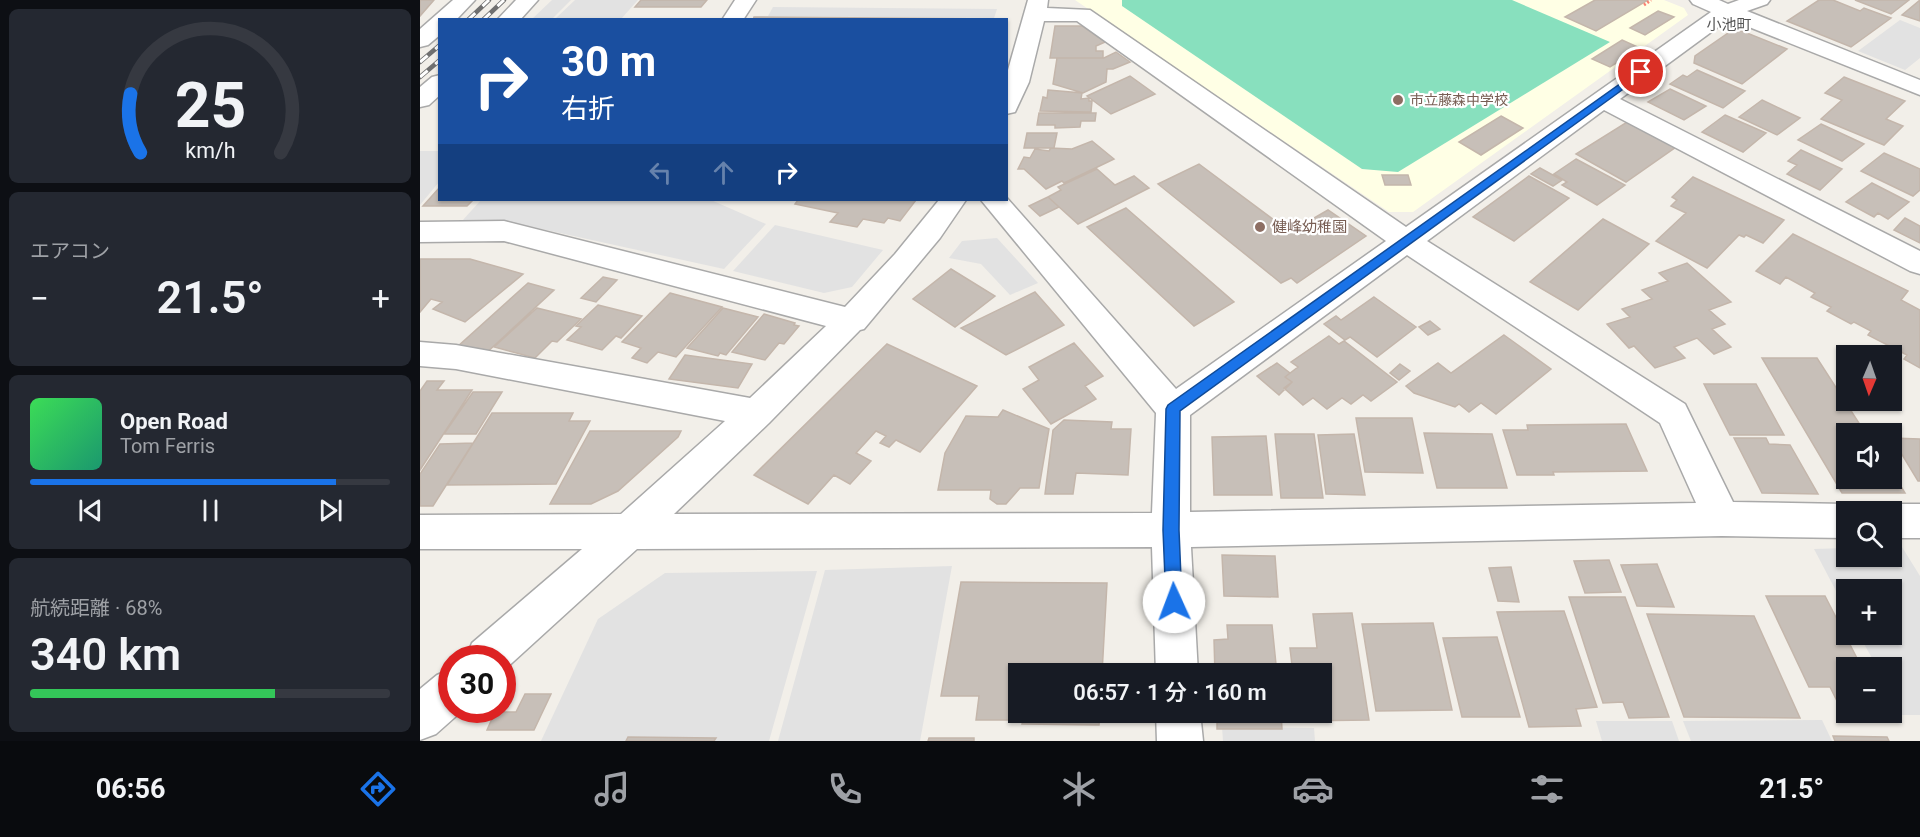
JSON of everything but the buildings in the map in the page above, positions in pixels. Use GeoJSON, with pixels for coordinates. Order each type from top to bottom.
{"type":"FeatureCollection","features":[{"type":"Feature","properties":{"kind":"street"},"geometry":{"type":"LineString","coordinates":[[445,18],[465,0]]}},
{"type":"Feature","properties":{"kind":"street"},"geometry":{"type":"LineString","coordinates":[[509,18],[528,0]]}},
{"type":"Feature","properties":{"kind":"street"},"geometry":{"type":"LineString","coordinates":[[733,18],[746,0]]}},
{"type":"Feature","properties":{"kind":"street"},"geometry":{"type":"LineString","coordinates":[[1700,0],[1920,88]]}},
{"type":"Feature","properties":{"kind":"street"},"geometry":{"type":"LineString","coordinates":[[1173,409],[1726,10],[1760,0]]}},
{"type":"Feature","properties":{"kind":"street"},"geometry":{"type":"LineString","coordinates":[[1008,102],[1017,82],[1037,7],[1082,15],[1406,241],[1673,414],[1722,519]]}},
{"type":"Feature","properties":{"kind":"street"},"geometry":{"type":"LineString","coordinates":[[420,40],[438,25]]}},
{"type":"Feature","properties":{"kind":"street"},"geometry":{"type":"LineString","coordinates":[[420,54],[438,54]]}},
{"type":"Feature","properties":{"kind":"street"},"geometry":{"type":"LineString","coordinates":[[420,100],[438,84]]}},
{"type":"Feature","properties":{"kind":"street"},"geometry":{"type":"LineString","coordinates":[[1603,100],[1920,264]]}},
{"type":"Feature","properties":{"kind":"street"},"geometry":{"type":"LineString","coordinates":[[502,645],[633,531],[853,321],[952,201]]}},
{"type":"Feature","properties":{"kind":"street"},"geometry":{"type":"LineString","coordinates":[[995,201],[1173,409],[1171,530],[1177,663]]}},
{"type":"Feature","properties":{"kind":"street"},"geometry":{"type":"LineString","coordinates":[[420,232],[504,231],[853,321]]}},
{"type":"Feature","properties":{"kind":"street"},"geometry":{"type":"LineString","coordinates":[[420,354],[456,357],[757,413]]}},
{"type":"Feature","properties":{"kind":"street"},"geometry":{"type":"LineString","coordinates":[[420,532],[1171,530],[1722,519],[1836,520]]}},
{"type":"Feature","properties":{"kind":"street"},"geometry":{"type":"LineString","coordinates":[[1902,521],[1920,521]]}},
{"type":"Feature","properties":{"kind":"street"},"geometry":{"type":"LineString","coordinates":[[420,718],[438,702]]}},
{"type":"Feature","properties":{"kind":"street"},"geometry":{"type":"LineString","coordinates":[[1179,723],[1180,741]]}},
{"type":"Feature","properties":{"kind":"path"},"geometry":{"type":"LineString","coordinates":[[1644,5],[1651,0]]}},
{"type":"Feature","properties":{"kind":"shaded area"},"geometry":{"type":"Polygon","coordinates":[[[552,0],[571,0],[553,18],[533,18],[552,0]]]}},
{"type":"Feature","properties":{"kind":"shaded area"},"geometry":{"type":"Polygon","coordinates":[[[575,0],[638,0],[622,18],[556,18],[575,0]]]}},
{"type":"Feature","properties":{"kind":"shaded area","name":"市立藤森中学校"},"geometry":{"type":"Polygon","coordinates":[[[1075,0],[1664,0],[1684,8],[1688,15],[1413,212],[1389,212],[1075,0]]]}},
{"type":"Feature","properties":{"kind":"shaded area"},"geometry":{"type":"Polygon","coordinates":[[[773,7],[997,9],[994,18],[768,16],[773,7]]]}},
{"type":"Feature","properties":{"kind":"shaded area"},"geometry":{"type":"Polygon","coordinates":[[[1900,20],[1920,28],[1920,58],[1905,70],[1858,51],[1900,20]]]}},
{"type":"Feature","properties":{"kind":"shaded area"},"geometry":{"type":"Polygon","coordinates":[[[420,151],[438,151],[438,183],[420,205],[420,151]]]}},
{"type":"Feature","properties":{"kind":"shaded area"},"geometry":{"type":"Polygon","coordinates":[[[480,201],[713,201],[766,224],[724,269],[519,224],[462,221],[480,201]]]}},
{"type":"Feature","properties":{"kind":"shaded area"},"geometry":{"type":"Polygon","coordinates":[[[775,225],[883,250],[852,287],[824,293],[733,271],[775,225]]]}},
{"type":"Feature","properties":{"kind":"shaded area"},"geometry":{"type":"Polygon","coordinates":[[[997,238],[1038,283],[1010,295],[981,264],[949,258],[962,241],[997,238]]]}},
{"type":"Feature","properties":{"kind":"shaded area"},"geometry":{"type":"Polygon","coordinates":[[[1902,547],[1920,576],[1920,715],[1902,715],[1902,657],[1871,657],[1865,645],[1902,645],[1902,579],[1836,579],[1836,591],[1814,549],[1836,548],[1836,567],[1902,567],[1902,547]]]}},
{"type":"Feature","properties":{"kind":"shaded area"},"geometry":{"type":"Polygon","coordinates":[[[952,566],[920,741],[778,741],[825,570],[952,566]]]}},
{"type":"Feature","properties":{"kind":"shaded area"},"geometry":{"type":"Polygon","coordinates":[[[817,571],[769,741],[541,741],[598,619],[665,573],[817,571]]]}},
{"type":"Feature","properties":{"kind":"shaded area"},"geometry":{"type":"Polygon","coordinates":[[[1822,720],[1832,741],[1691,741],[1683,721],[1822,720]]]}},
{"type":"Feature","properties":{"kind":"shaded area"},"geometry":{"type":"Polygon","coordinates":[[[1596,721],[1672,721],[1679,741],[1602,741],[1596,721]]]}},
{"type":"Feature","properties":{"kind":"shaded area"},"geometry":{"type":"Polygon","coordinates":[[[1222,727],[1314,728],[1315,741],[1223,741],[1222,727]]]}},
{"type":"Feature","properties":{"kind":"green space","name":"市立藤森中学校"},"geometry":{"type":"Polygon","coordinates":[[[1122,0],[1512,0],[1610,42],[1398,172],[1362,169],[1122,6],[1122,0]]]}},
{"type":"Feature","properties":{"kind":"railway"},"geometry":{"type":"LineString","coordinates":[[470,18],[489,0]]}},
{"type":"Feature","properties":{"kind":"railway"},"geometry":{"type":"LineString","coordinates":[[485,18],[504,0]]}},
{"type":"Feature","properties":{"kind":"railway"},"geometry":{"type":"LineString","coordinates":[[420,62],[438,47]]}},
{"type":"Feature","properties":{"kind":"railway"},"geometry":{"type":"LineString","coordinates":[[420,77],[438,62]]}},
{"type":"Feature","properties":{"kind":"place","name":"市立藤森中学校"},"geometry":{"type":"Point","coordinates":[1398,100]}},
{"type":"Feature","properties":{"kind":"place","name":"健峰幼稚園"},"geometry":{"type":"Point","coordinates":[1260,227]}},
{"type":"Feature","properties":{"kind":"district","name":"小池町"},"geometry":{"type":"Point","coordinates":[1729,25]}},
{"type":"Feature","properties":{"kind":"route"},"geometry":{"type":"LineString","coordinates":[[1174,602],[1171,530],[1173,409],[1641,72]]}}]}
